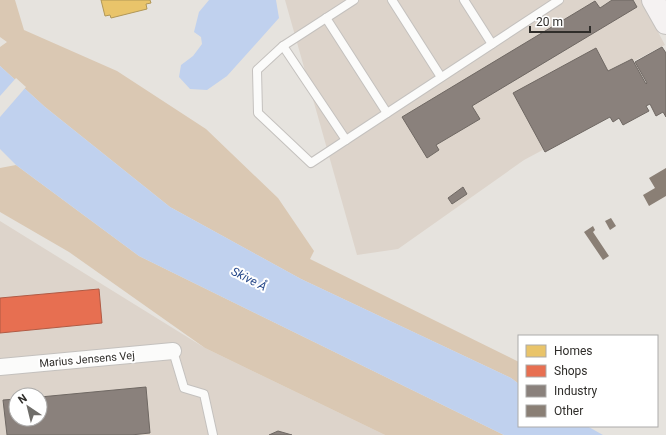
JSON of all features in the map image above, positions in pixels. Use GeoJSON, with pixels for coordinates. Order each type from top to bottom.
{"type":"FeatureCollection","features":[{"type":"Feature","properties":{"kind":"street"},"geometry":{"type":"LineString","coordinates":[[653,0],[666,23]]}},
{"type":"Feature","properties":{"kind":"street","name":"Marius Jensens Vej"},"geometry":{"type":"LineString","coordinates":[[0,367],[173,351]]}},
{"type":"Feature","properties":{"kind":"lane"},"geometry":{"type":"LineString","coordinates":[[354,0],[283,46],[257,70],[258,113],[311,163],[559,0]]}},
{"type":"Feature","properties":{"kind":"lane"},"geometry":{"type":"LineString","coordinates":[[392,0],[441,77]]}},
{"type":"Feature","properties":{"kind":"lane"},"geometry":{"type":"LineString","coordinates":[[464,0],[492,44]]}},
{"type":"Feature","properties":{"kind":"lane"},"geometry":{"type":"LineString","coordinates":[[326,18],[387,113]]}},
{"type":"Feature","properties":{"kind":"lane"},"geometry":{"type":"LineString","coordinates":[[283,46],[346,140]]}},
{"type":"Feature","properties":{"kind":"lane"},"geometry":{"type":"LineString","coordinates":[[173,351],[184,388],[204,394],[213,435]]}},
{"type":"Feature","properties":{"kind":"shaded area"},"geometry":{"type":"Polygon","coordinates":[[[0,0],[15,0],[24,30],[117,71],[206,129],[278,198],[314,251],[310,259],[518,362],[518,383],[511,378],[301,279],[170,207],[45,107],[0,66],[0,47],[7,42],[0,37],[0,0]]]}},
{"type":"Feature","properties":{"kind":"shaded area"},"geometry":{"type":"Polygon","coordinates":[[[285,0],[641,0],[665,45],[634,61],[651,92],[524,160],[398,249],[357,255],[285,0]]]}},
{"type":"Feature","properties":{"kind":"shaded area"},"geometry":{"type":"Polygon","coordinates":[[[16,165],[139,256],[504,435],[385,435],[205,348],[69,252],[0,212],[0,168],[16,165]]]}},
{"type":"Feature","properties":{"kind":"shaded area"},"geometry":{"type":"Polygon","coordinates":[[[0,221],[205,348],[385,435],[0,435],[0,221]]]}},
{"type":"Feature","properties":{"kind":"water"},"geometry":{"type":"Polygon","coordinates":[[[209,0],[276,0],[279,18],[227,76],[207,90],[190,89],[179,77],[181,65],[193,56],[202,44],[201,37],[194,32],[199,12],[209,0]]]}},
{"type":"Feature","properties":{"kind":"water","name":"Skive Å"},"geometry":{"type":"Polygon","coordinates":[[[0,66],[45,107],[170,207],[301,279],[511,378],[518,383],[518,427],[589,427],[603,435],[504,435],[139,256],[16,165],[0,149],[0,66]]]}},
{"type":"Feature","properties":{"kind":"pier"},"geometry":{"type":"Polygon","coordinates":[[[16,78],[26,87],[0,117],[0,96],[16,78]]]}},
{"type":"Feature","properties":{"kind":"building: Homes"},"geometry":{"type":"Polygon","coordinates":[[[101,0],[150,0],[151,3],[146,4],[147,9],[111,18],[110,15],[105,16],[101,0]]]}},
{"type":"Feature","properties":{"kind":"building: Shops"},"geometry":{"type":"Polygon","coordinates":[[[99,289],[102,323],[0,333],[0,298],[99,289]]]}},
{"type":"Feature","properties":{"kind":"building: Industry"},"geometry":{"type":"Polygon","coordinates":[[[612,0],[633,0],[637,7],[472,106],[480,119],[436,145],[439,150],[427,158],[402,117],[595,1],[600,8],[612,0]]]}},
{"type":"Feature","properties":{"kind":"building: Industry"},"geometry":{"type":"Polygon","coordinates":[[[662,47],[666,53],[666,117],[663,112],[656,116],[650,104],[646,106],[649,111],[623,125],[619,118],[613,122],[610,117],[545,152],[513,93],[596,48],[608,71],[632,59],[646,84],[647,83],[635,62],[662,47]]]}},
{"type":"Feature","properties":{"kind":"building: Industry"},"geometry":{"type":"Polygon","coordinates":[[[463,187],[467,194],[452,204],[448,198],[463,187]]]}},
{"type":"Feature","properties":{"kind":"building: Industry"},"geometry":{"type":"Polygon","coordinates":[[[146,387],[150,433],[131,435],[7,435],[3,400],[8,400],[8,427],[48,427],[48,396],[146,387]]]}},
{"type":"Feature","properties":{"kind":"building: Industry"},"geometry":{"type":"Polygon","coordinates":[[[278,431],[292,435],[269,435],[278,431]]]}},
{"type":"Feature","properties":{"kind":"building: Other"},"geometry":{"type":"Polygon","coordinates":[[[666,168],[666,196],[649,206],[643,195],[655,188],[649,178],[666,168]]]}},
{"type":"Feature","properties":{"kind":"building: Other"},"geometry":{"type":"Polygon","coordinates":[[[611,218],[616,226],[610,230],[605,221],[611,218]]]}},
{"type":"Feature","properties":{"kind":"building: Other"},"geometry":{"type":"Polygon","coordinates":[[[593,226],[595,230],[593,232],[609,256],[603,260],[584,232],[593,226]]]}}]}
